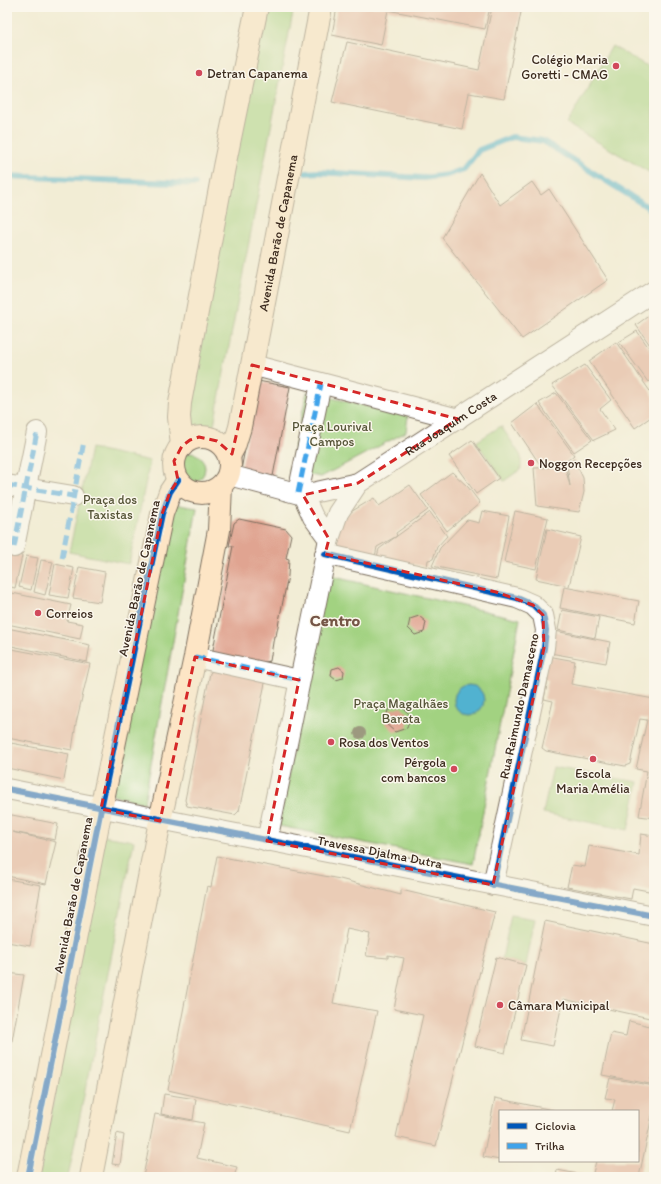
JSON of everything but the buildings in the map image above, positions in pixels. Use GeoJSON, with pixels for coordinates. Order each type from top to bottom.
{"type":"FeatureCollection","features":[{"type":"Feature","properties":{"kind":"street"},"geometry":{"type":"LineString","coordinates":[[182,446],[179,417],[180,404],[224,167],[257,7]]}},
{"type":"Feature","properties":{"kind":"street","name":"Avenida Barão de Capanema"},"geometry":{"type":"LineString","coordinates":[[91,1177],[160,821],[195,657],[219,530],[226,472],[240,427],[321,7]]}},
{"type":"Feature","properties":{"kind":"street","name":"Rua Joaquim Costa"},"geometry":{"type":"LineString","coordinates":[[226,472],[300,494],[358,483],[654,291]]}},
{"type":"Feature","properties":{"kind":"street"},"geometry":{"type":"LineString","coordinates":[[252,365],[458,419]]}},
{"type":"Feature","properties":{"kind":"street"},"geometry":{"type":"LineString","coordinates":[[321,384],[300,494],[327,547]]}},
{"type":"Feature","properties":{"kind":"street"},"geometry":{"type":"LineString","coordinates":[[14,548],[16,487],[38,432]]}},
{"type":"Feature","properties":{"kind":"street"},"geometry":{"type":"LineString","coordinates":[[208,438],[217,441],[224,447],[226,472],[213,492],[203,494],[193,492],[184,488],[178,480],[174,461],[182,446],[194,439],[208,438]]}},
{"type":"Feature","properties":{"kind":"street","name":"Avenida Barão de Capanema"},"geometry":{"type":"LineString","coordinates":[[28,1177],[101,809],[162,514],[170,492],[178,480]]}},
{"type":"Feature","properties":{"kind":"street"},"geometry":{"type":"LineString","coordinates":[[267,841],[298,680],[327,547],[338,513],[358,483]]}},
{"type":"Feature","properties":{"kind":"street"},"geometry":{"type":"LineString","coordinates":[[16,487],[73,496]]}},
{"type":"Feature","properties":{"kind":"street","name":"Rua Raimundo Damasceno"},"geometry":{"type":"LineString","coordinates":[[327,547],[496,592],[533,605],[543,615],[546,630],[544,648],[492,885]]}},
{"type":"Feature","properties":{"kind":"street"},"geometry":{"type":"LineString","coordinates":[[195,657],[298,680]]}},
{"type":"Feature","properties":{"kind":"street","name":"Travessa Djalma Dutra"},"geometry":{"type":"LineString","coordinates":[[7,789],[160,821],[654,916]]}},
{"type":"Feature","properties":{"kind":"highlighted area"},"geometry":{"type":"Polygon","coordinates":[[[252,365],[458,419],[358,483],[303,495],[329,539],[325,554],[496,592],[533,605],[543,615],[544,648],[493,885],[267,841],[299,680],[195,657],[160,821],[101,809],[162,514],[170,492],[178,480],[174,461],[182,446],[190,440],[199,437],[217,441],[232,454],[252,365]]]}},
{"type":"Feature","properties":{"kind":"green space"},"geometry":{"type":"Polygon","coordinates":[[[261,7],[294,7],[213,430],[183,424],[261,7]]]}},
{"type":"Feature","properties":{"kind":"green space","name":"Colégio Maria Goretti - CMAG"},"geometry":{"type":"Polygon","coordinates":[[[612,46],[654,70],[654,175],[567,124],[612,46]]]}},
{"type":"Feature","properties":{"kind":"green space","name":"Praça Lourival Campos"},"geometry":{"type":"Polygon","coordinates":[[[307,392],[408,416],[406,432],[321,477],[289,471],[307,392]]]}},
{"type":"Feature","properties":{"kind":"green space"},"geometry":{"type":"Polygon","coordinates":[[[501,426],[521,456],[521,469],[504,481],[476,442],[501,426]]]}},
{"type":"Feature","properties":{"kind":"green space","name":"Praça dos Taxistas"},"geometry":{"type":"Polygon","coordinates":[[[91,448],[150,461],[129,564],[69,552],[91,448]]]}},
{"type":"Feature","properties":{"kind":"green space"},"geometry":{"type":"Polygon","coordinates":[[[190,453],[201,457],[205,468],[201,479],[190,483],[179,479],[175,468],[179,457],[190,453]]]}},
{"type":"Feature","properties":{"kind":"green space"},"geometry":{"type":"Polygon","coordinates":[[[167,503],[197,508],[144,803],[112,795],[167,503]]]}},
{"type":"Feature","properties":{"kind":"green space","name":"Praça Magalhães Barata"},"geometry":{"type":"Polygon","coordinates":[[[325,575],[520,619],[473,864],[279,826],[325,575]]]}},
{"type":"Feature","properties":{"kind":"green space"},"geometry":{"type":"Polygon","coordinates":[[[553,767],[638,782],[628,830],[543,813],[553,767]]]}},
{"type":"Feature","properties":{"kind":"green space"},"geometry":{"type":"Polygon","coordinates":[[[103,836],[134,841],[68,1177],[39,1177],[103,836]]]}},
{"type":"Feature","properties":{"kind":"green space"},"geometry":{"type":"Polygon","coordinates":[[[511,915],[535,919],[526,965],[502,959],[511,915]]]}},
{"type":"Feature","properties":{"kind":"water"},"geometry":{"type":"Polygon","coordinates":[[[469,685],[480,689],[484,700],[480,711],[469,715],[458,711],[454,700],[458,689],[469,685]]]}},
{"type":"Feature","properties":{"kind":"waterway"},"geometry":{"type":"LineString","coordinates":[[306,173],[318,172],[423,178],[447,175],[464,169],[479,150],[512,137],[543,141],[654,211]]}},
{"type":"Feature","properties":{"kind":"waterway"},"geometry":{"type":"LineString","coordinates":[[7,176],[195,184]]}},
{"type":"Feature","properties":{"kind":"marked path"},"geometry":{"type":"LineString","coordinates":[[298,493],[321,384]]}},
{"type":"Feature","properties":{"kind":"marked path"},"geometry":{"type":"LineString","coordinates":[[14,547],[37,432]]}},
{"type":"Feature","properties":{"kind":"marked path"},"geometry":{"type":"LineString","coordinates":[[62,558],[84,441]]}},
{"type":"Feature","properties":{"kind":"marked path"},"geometry":{"type":"LineString","coordinates":[[7,485],[73,496]]}},
{"type":"Feature","properties":{"kind":"marked path"},"geometry":{"type":"LineString","coordinates":[[195,657],[299,680]]}},
{"type":"Feature","properties":{"kind":"cycle path"},"geometry":{"type":"LineString","coordinates":[[28,1177],[101,809],[162,514],[170,492],[178,480]]}},
{"type":"Feature","properties":{"kind":"cycle path"},"geometry":{"type":"LineString","coordinates":[[325,554],[517,598],[533,605],[543,615],[546,630],[544,648],[493,885]]}},
{"type":"Feature","properties":{"kind":"cycle path"},"geometry":{"type":"LineString","coordinates":[[7,789],[654,916]]}},
{"type":"Feature","properties":{"kind":"place","name":"Colégio Maria Goretti - CMAG"},"geometry":{"type":"Point","coordinates":[616,66]}},
{"type":"Feature","properties":{"kind":"place","name":"Detran Capanema"},"geometry":{"type":"Point","coordinates":[199,73]}},
{"type":"Feature","properties":{"kind":"place","name":"Noggon Recepções"},"geometry":{"type":"Point","coordinates":[531,463]}},
{"type":"Feature","properties":{"kind":"place","name":"Correios"},"geometry":{"type":"Point","coordinates":[38,613]}},
{"type":"Feature","properties":{"kind":"place","name":"Rosa dos Ventos"},"geometry":{"type":"Point","coordinates":[331,742]}},
{"type":"Feature","properties":{"kind":"place","name":"Escola Maria Amélia"},"geometry":{"type":"Point","coordinates":[593,759]}},
{"type":"Feature","properties":{"kind":"place","name":"Pérgola com bancos"},"geometry":{"type":"Point","coordinates":[454,769]}},
{"type":"Feature","properties":{"kind":"place","name":"Câmara Municipal"},"geometry":{"type":"Point","coordinates":[500,1005]}},
{"type":"Feature","properties":{"kind":"district","name":"Centro"},"geometry":{"type":"Point","coordinates":[335,620]}}]}
